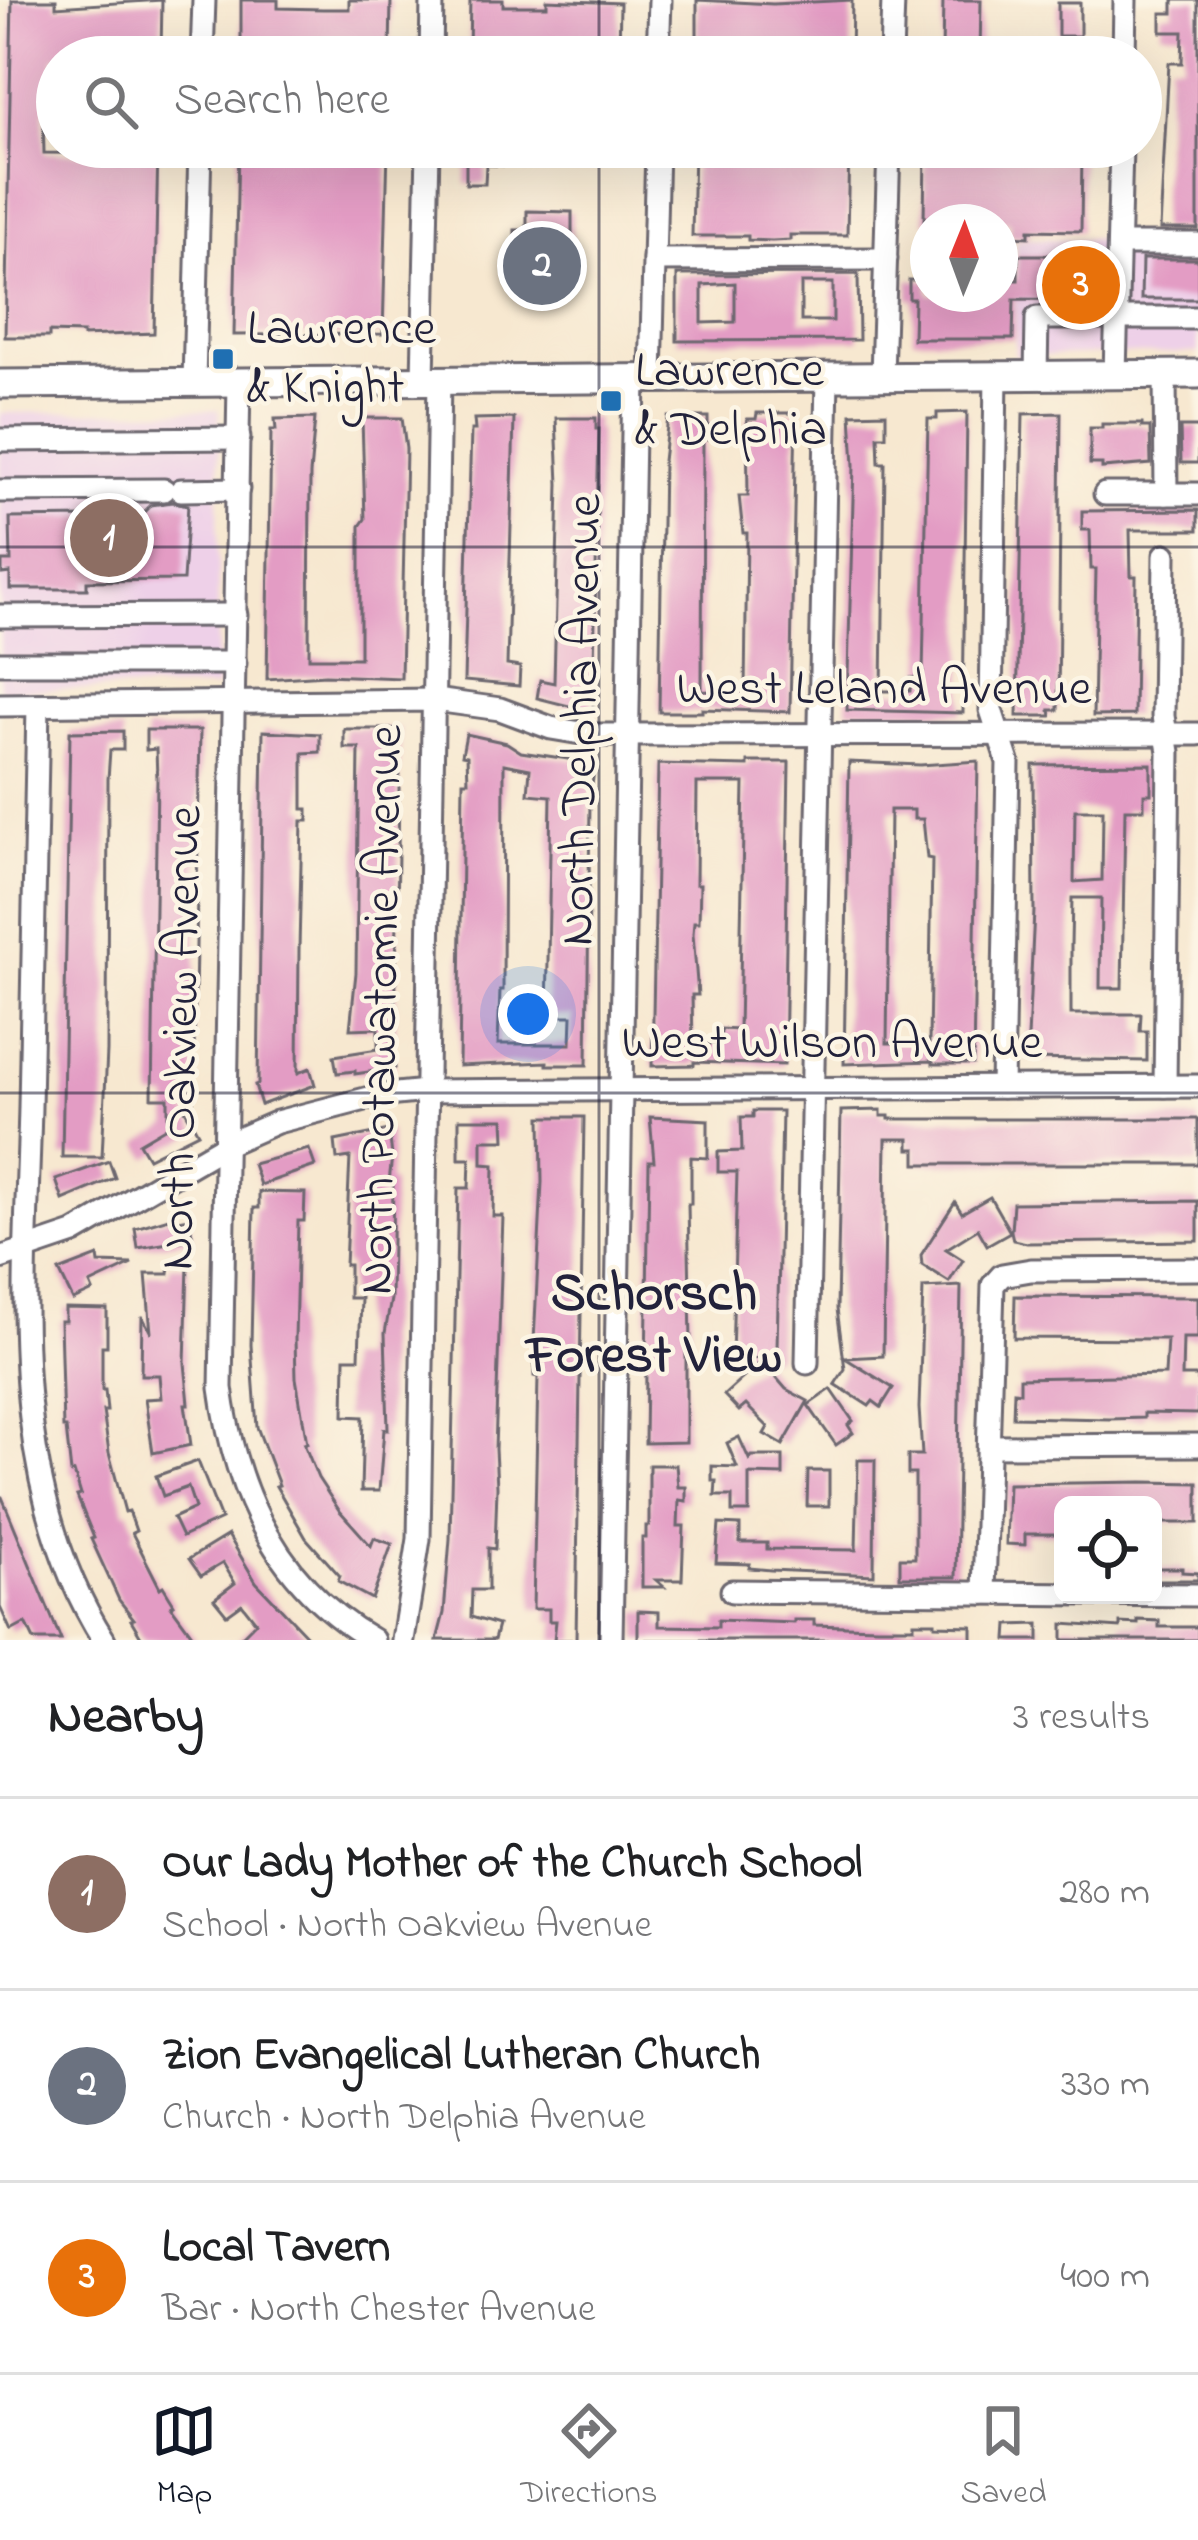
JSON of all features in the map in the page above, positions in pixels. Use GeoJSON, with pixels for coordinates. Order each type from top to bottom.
{"type":"FeatureCollection","features":[{"type":"Feature","properties":{"kind":"main road"},"geometry":{"type":"LineString","coordinates":[[0,384],[1198,374]]}},
{"type":"Feature","properties":{"kind":"street"},"geometry":{"type":"LineString","coordinates":[[203,36],[204,0]]}},
{"type":"Feature","properties":{"kind":"street"},"geometry":{"type":"LineString","coordinates":[[431,36],[432,0]]}},
{"type":"Feature","properties":{"kind":"street"},"geometry":{"type":"LineString","coordinates":[[659,36],[660,0]]}},
{"type":"Feature","properties":{"kind":"street"},"geometry":{"type":"LineString","coordinates":[[892,36],[893,0]]}},
{"type":"Feature","properties":{"kind":"street"},"geometry":{"type":"LineString","coordinates":[[1124,36],[1125,0]]}},
{"type":"Feature","properties":{"kind":"street"},"geometry":{"type":"LineString","coordinates":[[194,382],[199,168]]}},
{"type":"Feature","properties":{"kind":"street","name":"North Potawatomie Avenue"},"geometry":{"type":"LineString","coordinates":[[403,1640],[419,1539],[434,700],[428,168]]}},
{"type":"Feature","properties":{"kind":"street","name":"North Delphia Avenue"},"geometry":{"type":"LineString","coordinates":[[610,1640],[628,735],[656,168]]}},
{"type":"Feature","properties":{"kind":"street"},"geometry":{"type":"LineString","coordinates":[[882,376],[888,168]]}},
{"type":"Feature","properties":{"kind":"street"},"geometry":{"type":"LineString","coordinates":[[1115,374],[1120,168]]}},
{"type":"Feature","properties":{"kind":"street"},"geometry":{"type":"LineString","coordinates":[[1118,244],[1198,244]]}},
{"type":"Feature","properties":{"kind":"street"},"geometry":{"type":"LineString","coordinates":[[654,260],[886,259]]}},
{"type":"Feature","properties":{"kind":"street"},"geometry":{"type":"LineString","coordinates":[[1036,375],[1037,318],[1198,318]]}},
{"type":"Feature","properties":{"kind":"street"},"geometry":{"type":"LineString","coordinates":[[1165,374],[1166,494]]}},
{"type":"Feature","properties":{"kind":"street"},"geometry":{"type":"LineString","coordinates":[[996,375],[991,710],[1008,762],[1002,1087]]}},
{"type":"Feature","properties":{"kind":"street"},"geometry":{"type":"LineString","coordinates":[[807,1363],[827,377]]}},
{"type":"Feature","properties":{"kind":"street","name":"North Oakview Avenue"},"geometry":{"type":"LineString","coordinates":[[239,382],[221,1388],[237,1468],[250,1505],[287,1568],[335,1616],[373,1640]]}},
{"type":"Feature","properties":{"kind":"street"},"geometry":{"type":"LineString","coordinates":[[0,440],[239,438]]}},
{"type":"Feature","properties":{"kind":"street"},"geometry":{"type":"LineString","coordinates":[[0,491],[238,490]]}},
{"type":"Feature","properties":{"kind":"street"},"geometry":{"type":"LineString","coordinates":[[1106,494],[1198,494]]}},
{"type":"Feature","properties":{"kind":"street"},"geometry":{"type":"LineString","coordinates":[[1165,555],[1166,1086]]}},
{"type":"Feature","properties":{"kind":"street"},"geometry":{"type":"LineString","coordinates":[[0,616],[236,615]]}},
{"type":"Feature","properties":{"kind":"street"},"geometry":{"type":"LineString","coordinates":[[0,664],[235,663]]}},
{"type":"Feature","properties":{"kind":"street","name":"West Leland Avenue"},"geometry":{"type":"LineString","coordinates":[[0,705],[434,700],[500,709],[570,733],[1198,734]]}},
{"type":"Feature","properties":{"kind":"street"},"geometry":{"type":"LineString","coordinates":[[38,705],[26,1350],[34,1457],[55,1535],[104,1640]]}},
{"type":"Feature","properties":{"kind":"street","name":"West Wilson Avenue"},"geometry":{"type":"LineString","coordinates":[[0,1258],[106,1217],[227,1144],[330,1106],[426,1091],[1198,1086]]}},
{"type":"Feature","properties":{"kind":"street"},"geometry":{"type":"LineString","coordinates":[[985,1593],[993,1285],[1001,1276],[1031,1270],[1198,1269]]}},
{"type":"Feature","properties":{"kind":"street"},"geometry":{"type":"LineString","coordinates":[[989,1446],[1198,1445]]}},
{"type":"Feature","properties":{"kind":"street"},"geometry":{"type":"LineString","coordinates":[[731,1591],[1198,1595]]}},
{"type":"Feature","properties":{"kind":"shaded area"},"geometry":{"type":"Polygon","coordinates":[[[1018,239],[1198,239],[1198,353],[1015,356],[1018,239]]]}},
{"type":"Feature","properties":{"kind":"shaded area"},"geometry":{"type":"Polygon","coordinates":[[[219,410],[217,688],[0,690],[0,413],[219,410]]]}},
{"type":"Feature","properties":{"kind":"building"},"geometry":{"type":"Polygon","coordinates":[[[12,0],[56,0],[56,7],[162,0],[161,36],[36,36],[36,168],[158,168],[154,333],[83,336],[49,332],[49,337],[5,337],[12,0]]]}},
{"type":"Feature","properties":{"kind":"building"},"geometry":{"type":"Polygon","coordinates":[[[241,0],[278,0],[278,8],[349,9],[349,0],[391,0],[390,36],[241,36],[241,0]]]}},
{"type":"Feature","properties":{"kind":"building"},"geometry":{"type":"Polygon","coordinates":[[[470,0],[503,0],[503,6],[547,6],[547,0],[620,3],[619,36],[469,36],[470,0]]]}},
{"type":"Feature","properties":{"kind":"building"},"geometry":{"type":"Polygon","coordinates":[[[697,0],[773,4],[852,0],[851,36],[697,36],[697,0]]]}},
{"type":"Feature","properties":{"kind":"building"},"geometry":{"type":"Polygon","coordinates":[[[943,0],[981,0],[980,36],[942,36],[943,0]]]}},
{"type":"Feature","properties":{"kind":"building"},"geometry":{"type":"Polygon","coordinates":[[[1173,0],[1198,0],[1198,229],[1160,229],[1169,63],[1182,63],[1183,32],[1161,32],[1161,13],[1173,13],[1173,0]]]}},
{"type":"Feature","properties":{"kind":"building"},"geometry":{"type":"Polygon","coordinates":[[[1058,3],[1080,3],[1080,36],[1058,36],[1058,3]]]}},
{"type":"Feature","properties":{"kind":"building"},"geometry":{"type":"Polygon","coordinates":[[[238,168],[387,168],[383,334],[234,335],[238,168]]]}},
{"type":"Feature","properties":{"kind":"building"},"geometry":{"type":"Polygon","coordinates":[[[466,168],[486,168],[485,184],[466,184],[466,168]]]}},
{"type":"Feature","properties":{"kind":"building"},"geometry":{"type":"Polygon","coordinates":[[[694,168],[849,168],[847,235],[790,235],[790,240],[772,241],[692,236],[694,168]]]}},
{"type":"Feature","properties":{"kind":"building"},"geometry":{"type":"Polygon","coordinates":[[[925,168],[1082,168],[1081,231],[1029,230],[1029,237],[1018,236],[1018,204],[924,204],[925,168]]]}},
{"type":"Feature","properties":{"kind":"building"},"geometry":{"type":"Polygon","coordinates":[[[527,211],[572,212],[572,254],[558,254],[557,295],[551,295],[551,303],[532,302],[532,295],[525,295],[526,252],[515,251],[515,230],[527,230],[527,211]]]}},
{"type":"Feature","properties":{"kind":"building"},"geometry":{"type":"Polygon","coordinates":[[[1018,255],[1093,255],[1093,300],[1018,299],[1018,255]]]}},
{"type":"Feature","properties":{"kind":"building"},"geometry":{"type":"Polygon","coordinates":[[[1142,259],[1198,259],[1198,299],[1141,299],[1142,259]]]}},
{"type":"Feature","properties":{"kind":"building"},"geometry":{"type":"Polygon","coordinates":[[[858,274],[859,340],[677,341],[677,275],[858,274]],[[735,283],[702,285],[702,323],[735,322],[735,283]],[[801,283],[801,321],[833,321],[833,283],[801,283]]]}},
{"type":"Feature","properties":{"kind":"building"},"geometry":{"type":"Polygon","coordinates":[[[914,312],[1014,312],[1013,339],[913,339],[914,312]]]}},
{"type":"Feature","properties":{"kind":"building"},"geometry":{"type":"Polygon","coordinates":[[[967,412],[963,713],[847,710],[854,465],[851,414],[886,413],[886,436],[878,436],[879,463],[885,463],[882,691],[910,691],[911,678],[923,677],[928,419],[937,419],[937,413],[967,412]]]}},
{"type":"Feature","properties":{"kind":"building"},"geometry":{"type":"Polygon","coordinates":[[[757,413],[796,413],[790,712],[659,712],[663,461],[668,417],[708,417],[708,439],[703,439],[702,691],[745,692],[747,533],[743,533],[739,496],[748,496],[747,419],[756,419],[757,413]]]}},
{"type":"Feature","properties":{"kind":"building"},"geometry":{"type":"Polygon","coordinates":[[[1061,413],[1058,710],[1050,710],[1051,716],[1017,716],[1023,414],[1061,413]]]}},
{"type":"Feature","properties":{"kind":"building"},"geometry":{"type":"Polygon","coordinates":[[[315,418],[309,658],[360,658],[360,526],[365,519],[362,418],[402,418],[406,449],[401,678],[267,679],[271,430],[276,430],[275,419],[315,418]]]}},
{"type":"Feature","properties":{"kind":"building"},"geometry":{"type":"Polygon","coordinates":[[[514,418],[507,665],[520,667],[519,686],[464,681],[471,430],[475,430],[474,419],[514,418]]]}},
{"type":"Feature","properties":{"kind":"building"},"geometry":{"type":"Polygon","coordinates":[[[556,418],[596,418],[599,429],[593,712],[537,698],[540,680],[554,683],[556,418]]]}},
{"type":"Feature","properties":{"kind":"building"},"geometry":{"type":"Polygon","coordinates":[[[1102,424],[1150,427],[1151,464],[1102,468],[1102,464],[1090,464],[1090,428],[1102,428],[1102,424]]]}},
{"type":"Feature","properties":{"kind":"building"},"geometry":{"type":"Polygon","coordinates":[[[1180,427],[1198,427],[1198,463],[1181,463],[1180,427]]]}},
{"type":"Feature","properties":{"kind":"building"},"geometry":{"type":"Polygon","coordinates":[[[151,505],[188,505],[183,580],[87,581],[87,589],[10,589],[10,573],[2,574],[2,561],[11,561],[10,518],[86,517],[87,526],[131,525],[151,505]]]}},
{"type":"Feature","properties":{"kind":"building"},"geometry":{"type":"Polygon","coordinates":[[[1198,510],[1198,530],[1130,530],[1131,576],[1136,576],[1134,715],[1093,716],[1096,569],[1091,569],[1090,530],[1082,530],[1082,511],[1198,510]]]}},
{"type":"Feature","properties":{"kind":"building"},"geometry":{"type":"Polygon","coordinates":[[[344,729],[400,729],[395,1039],[391,1039],[395,1068],[355,1074],[337,1073],[334,1056],[378,1049],[378,1028],[350,1029],[356,973],[359,748],[344,748],[344,729]]]}},
{"type":"Feature","properties":{"kind":"building"},"geometry":{"type":"Polygon","coordinates":[[[146,730],[200,730],[193,1108],[184,1108],[198,1133],[148,1158],[139,1143],[168,1126],[168,1098],[152,1098],[157,779],[156,749],[146,750],[146,730]]]}},
{"type":"Feature","properties":{"kind":"building"},"geometry":{"type":"Polygon","coordinates":[[[123,731],[123,750],[110,750],[108,779],[102,1157],[62,1157],[70,732],[123,731]]]}},
{"type":"Feature","properties":{"kind":"building"},"geometry":{"type":"Polygon","coordinates":[[[263,731],[320,734],[320,752],[303,753],[303,809],[308,809],[308,821],[302,821],[299,949],[298,1073],[310,1068],[315,1085],[261,1105],[255,1085],[263,731]]]}},
{"type":"Feature","properties":{"kind":"building"},"geometry":{"type":"Polygon","coordinates":[[[466,734],[507,743],[521,752],[595,763],[590,800],[587,1065],[459,1066],[463,781],[468,781],[467,756],[462,755],[466,734]],[[504,764],[503,990],[498,1044],[571,1044],[572,1016],[547,1016],[551,796],[528,794],[530,769],[504,764]]]}},
{"type":"Feature","properties":{"kind":"building"},"geometry":{"type":"Polygon","coordinates":[[[978,761],[973,1064],[844,1064],[849,762],[978,761]],[[890,810],[887,1043],[929,1043],[932,859],[927,858],[923,819],[914,819],[914,810],[890,810]]]}},
{"type":"Feature","properties":{"kind":"building"},"geometry":{"type":"Polygon","coordinates":[[[748,762],[789,762],[784,1065],[694,1062],[652,1066],[658,764],[748,766],[748,762]],[[697,783],[696,884],[700,884],[699,922],[694,922],[693,934],[698,995],[692,995],[693,1044],[720,1044],[721,1029],[739,1030],[744,783],[697,783]]]}},
{"type":"Feature","properties":{"kind":"building"},"geometry":{"type":"Polygon","coordinates":[[[1151,764],[1151,794],[1144,794],[1144,809],[1125,809],[1122,988],[1100,988],[1101,898],[1072,898],[1071,945],[1071,1014],[1141,1014],[1140,1031],[1147,1031],[1147,1061],[1027,1059],[1034,911],[1033,765],[1151,764]],[[1075,810],[1074,882],[1102,880],[1103,810],[1075,810]]]}},
{"type":"Feature","properties":{"kind":"building"},"geometry":{"type":"Polygon","coordinates":[[[881,1110],[881,1116],[889,1119],[1198,1119],[1198,1164],[916,1164],[916,1149],[909,1149],[909,1139],[886,1139],[883,1356],[845,1358],[893,1388],[881,1407],[873,1401],[869,1406],[835,1384],[845,1369],[837,1309],[841,1111],[881,1110]]]}},
{"type":"Feature","properties":{"kind":"building"},"geometry":{"type":"Polygon","coordinates":[[[753,1111],[782,1111],[777,1350],[775,1358],[732,1359],[737,1172],[718,1172],[718,1152],[742,1151],[741,1117],[753,1117],[753,1111]]]}},
{"type":"Feature","properties":{"kind":"building"},"geometry":{"type":"Polygon","coordinates":[[[541,1117],[584,1117],[576,1640],[554,1640],[556,1621],[549,1621],[549,1609],[533,1609],[541,1117]]]}},
{"type":"Feature","properties":{"kind":"building"},"geometry":{"type":"Polygon","coordinates":[[[650,1117],[708,1120],[708,1158],[691,1157],[686,1442],[645,1443],[649,1161],[654,1161],[650,1117]]]}},
{"type":"Feature","properties":{"kind":"building"},"geometry":{"type":"Polygon","coordinates":[[[459,1119],[504,1119],[505,1140],[482,1140],[482,1164],[494,1165],[493,1216],[503,1216],[497,1487],[495,1549],[488,1548],[488,1590],[472,1590],[471,1617],[498,1625],[494,1640],[437,1640],[450,1539],[458,1188],[469,1188],[470,1159],[459,1159],[459,1119]]]}},
{"type":"Feature","properties":{"kind":"building"},"geometry":{"type":"Polygon","coordinates":[[[389,1130],[389,1182],[393,1183],[391,1299],[385,1333],[388,1429],[384,1429],[379,1491],[361,1491],[363,1417],[344,1416],[345,1358],[359,1358],[361,1298],[349,1298],[349,1265],[345,1265],[350,1157],[337,1159],[335,1141],[389,1130]]]}},
{"type":"Feature","properties":{"kind":"building"},"geometry":{"type":"Polygon","coordinates":[[[309,1149],[315,1166],[260,1185],[253,1164],[309,1149]]]}},
{"type":"Feature","properties":{"kind":"building"},"geometry":{"type":"Polygon","coordinates":[[[109,1161],[115,1178],[63,1200],[56,1180],[109,1161]]]}},
{"type":"Feature","properties":{"kind":"building"},"geometry":{"type":"Polygon","coordinates":[[[259,1192],[305,1193],[304,1221],[298,1221],[295,1339],[304,1444],[339,1510],[371,1546],[374,1538],[392,1544],[372,1599],[338,1581],[340,1576],[306,1538],[276,1486],[257,1427],[251,1345],[254,1208],[259,1208],[259,1192]]]}},
{"type":"Feature","properties":{"kind":"building"},"geometry":{"type":"Polygon","coordinates":[[[990,1197],[1010,1232],[987,1245],[978,1229],[946,1249],[963,1260],[949,1282],[922,1265],[921,1255],[955,1202],[962,1213],[990,1197]]]}},
{"type":"Feature","properties":{"kind":"building"},"geometry":{"type":"Polygon","coordinates":[[[1198,1201],[1198,1241],[1027,1243],[1013,1240],[1011,1231],[1013,1203],[1198,1201]]]}},
{"type":"Feature","properties":{"kind":"building"},"geometry":{"type":"Polygon","coordinates":[[[172,1217],[174,1221],[189,1218],[193,1239],[138,1248],[135,1228],[172,1217]]]}},
{"type":"Feature","properties":{"kind":"building"},"geometry":{"type":"Polygon","coordinates":[[[98,1256],[99,1263],[132,1264],[90,1284],[93,1291],[73,1300],[59,1271],[98,1256]]]}},
{"type":"Feature","properties":{"kind":"building"},"geometry":{"type":"Polygon","coordinates":[[[170,1265],[188,1265],[185,1363],[189,1404],[185,1404],[191,1445],[153,1453],[145,1399],[161,1398],[159,1375],[141,1375],[142,1316],[151,1333],[146,1274],[169,1274],[170,1265]]]}},
{"type":"Feature","properties":{"kind":"building"},"geometry":{"type":"Polygon","coordinates":[[[961,1286],[956,1577],[900,1577],[900,1558],[915,1558],[915,1474],[908,1474],[908,1455],[922,1455],[923,1288],[961,1286]]]}},
{"type":"Feature","properties":{"kind":"building"},"geometry":{"type":"Polygon","coordinates":[[[1015,1296],[1198,1297],[1198,1338],[1183,1338],[1182,1376],[1198,1376],[1198,1414],[1013,1417],[1014,1391],[1020,1392],[1020,1378],[1165,1375],[1167,1339],[1014,1338],[1015,1296]]]}},
{"type":"Feature","properties":{"kind":"building"},"geometry":{"type":"Polygon","coordinates":[[[65,1308],[107,1309],[102,1390],[109,1453],[125,1512],[129,1511],[136,1531],[132,1533],[160,1588],[163,1586],[171,1606],[196,1640],[143,1640],[91,1539],[63,1428],[60,1321],[65,1321],[65,1308]]]}},
{"type":"Feature","properties":{"kind":"building"},"geometry":{"type":"Polygon","coordinates":[[[762,1361],[786,1389],[808,1401],[783,1445],[764,1434],[768,1427],[746,1405],[739,1411],[724,1395],[762,1361]]]}},
{"type":"Feature","properties":{"kind":"building"},"geometry":{"type":"Polygon","coordinates":[[[831,1389],[853,1421],[848,1425],[853,1433],[836,1445],[808,1405],[831,1389]]]}},
{"type":"Feature","properties":{"kind":"building"},"geometry":{"type":"Polygon","coordinates":[[[739,1437],[749,1459],[783,1456],[783,1475],[749,1474],[749,1512],[732,1512],[732,1496],[715,1496],[716,1481],[712,1481],[712,1466],[737,1467],[727,1443],[739,1437]]]}},
{"type":"Feature","properties":{"kind":"building"},"geometry":{"type":"Polygon","coordinates":[[[858,1460],[875,1460],[874,1575],[716,1563],[719,1524],[740,1525],[740,1543],[767,1543],[767,1549],[856,1550],[858,1460]]]}},
{"type":"Feature","properties":{"kind":"building"},"geometry":{"type":"Polygon","coordinates":[[[198,1461],[221,1519],[182,1537],[173,1518],[195,1508],[188,1487],[163,1496],[156,1476],[198,1461]]]}},
{"type":"Feature","properties":{"kind":"building"},"geometry":{"type":"Polygon","coordinates":[[[649,1465],[676,1465],[678,1487],[686,1487],[686,1501],[679,1500],[678,1526],[684,1526],[682,1580],[656,1580],[664,1587],[642,1587],[649,1465]]]}},
{"type":"Feature","properties":{"kind":"building"},"geometry":{"type":"Polygon","coordinates":[[[808,1471],[829,1471],[829,1506],[807,1506],[808,1471]]]}},
{"type":"Feature","properties":{"kind":"building"},"geometry":{"type":"Polygon","coordinates":[[[1198,1483],[1198,1523],[1162,1523],[1162,1496],[1054,1496],[1054,1534],[1025,1534],[1025,1545],[1006,1544],[1008,1484],[1198,1483]]]}},
{"type":"Feature","properties":{"kind":"building"},"geometry":{"type":"Polygon","coordinates":[[[0,1497],[61,1640],[34,1640],[26,1623],[11,1631],[0,1607],[0,1497]]]}},
{"type":"Feature","properties":{"kind":"building"},"geometry":{"type":"Polygon","coordinates":[[[228,1535],[256,1582],[311,1640],[238,1640],[256,1622],[242,1604],[227,1615],[214,1599],[235,1583],[223,1563],[201,1576],[189,1559],[228,1535]]]}},
{"type":"Feature","properties":{"kind":"building"},"geometry":{"type":"Polygon","coordinates":[[[1162,1568],[1198,1573],[1198,1580],[1162,1580],[1162,1568]]]}},
{"type":"Feature","properties":{"kind":"building"},"geometry":{"type":"Polygon","coordinates":[[[638,1611],[659,1612],[659,1626],[718,1627],[718,1620],[814,1620],[814,1625],[877,1627],[935,1622],[972,1626],[972,1640],[638,1640],[638,1611]]]}},
{"type":"Feature","properties":{"kind":"building"},"geometry":{"type":"Polygon","coordinates":[[[1138,1620],[1159,1621],[1159,1627],[1198,1627],[1198,1640],[1063,1640],[1063,1624],[1120,1628],[1120,1623],[1138,1624],[1138,1620]]]}},
{"type":"Feature","properties":{"kind":"building"},"geometry":{"type":"Polygon","coordinates":[[[1039,1624],[1039,1640],[1007,1640],[1008,1625],[1039,1624]]]}},
{"type":"Feature","properties":{"kind":"place","name":"Zion Evangelical Lutheran Church"},"geometry":{"type":"Point","coordinates":[542,266]}},
{"type":"Feature","properties":{"kind":"place","name":"Local Tavern"},"geometry":{"type":"Point","coordinates":[1081,285]}},
{"type":"Feature","properties":{"kind":"place","name":"Lawrence & Knight"},"geometry":{"type":"Point","coordinates":[223,359]}},
{"type":"Feature","properties":{"kind":"place","name":"Lawrence & Delphia"},"geometry":{"type":"Point","coordinates":[611,401]}},
{"type":"Feature","properties":{"kind":"place","name":"Our Lady Mother of the Church School"},"geometry":{"type":"Point","coordinates":[109,538]}},
{"type":"Feature","properties":{"kind":"district","name":"Schorsch Forest View"},"geometry":{"type":"Point","coordinates":[654,1327]}}]}
